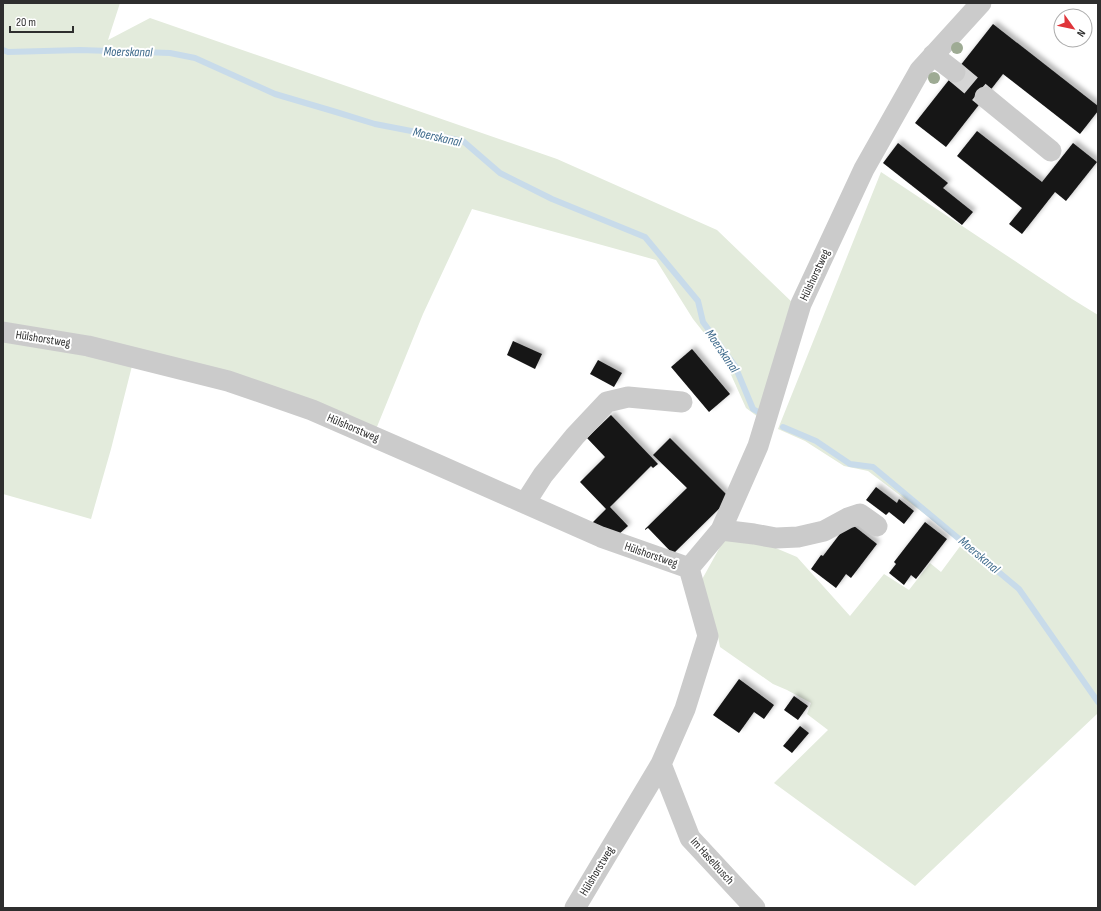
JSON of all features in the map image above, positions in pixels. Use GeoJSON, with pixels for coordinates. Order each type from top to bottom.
{"type":"FeatureCollection","features":[{"type":"Feature","properties":{"kind":"street","name":"Hülshorstweg"},"geometry":{"type":"LineString","coordinates":[[689,568],[721,530],[758,446],[801,304],[864,169],[920,70],[981,3]]}},
{"type":"Feature","properties":{"kind":"street"},"geometry":{"type":"LineString","coordinates":[[934,55],[955,72]]}},
{"type":"Feature","properties":{"kind":"street"},"geometry":{"type":"LineString","coordinates":[[985,98],[1051,151]]}},
{"type":"Feature","properties":{"kind":"street","name":"Hülshorstweg"},"geometry":{"type":"LineString","coordinates":[[3,332],[88,346],[228,381],[312,410],[601,537],[689,568]]}},
{"type":"Feature","properties":{"kind":"street"},"geometry":{"type":"LineString","coordinates":[[525,503],[543,475],[575,436],[607,402],[628,397],[682,402]]}},
{"type":"Feature","properties":{"kind":"street"},"geometry":{"type":"LineString","coordinates":[[721,530],[776,538],[798,537],[824,531],[848,518],[860,514],[877,526]]}},
{"type":"Feature","properties":{"kind":"street","name":"Hülshorstweg"},"geometry":{"type":"LineString","coordinates":[[575,908],[661,764],[685,709],[708,636],[689,568]]}},
{"type":"Feature","properties":{"kind":"street","name":"Im Haselbusch"},"geometry":{"type":"LineString","coordinates":[[661,764],[690,838],[755,908]]}},
{"type":"Feature","properties":{"kind":"green space"},"geometry":{"type":"Polygon","coordinates":[[[3,3],[120,3],[108,40],[150,18],[557,159],[717,230],[795,305],[762,420],[746,408],[723,357],[693,319],[656,260],[472,209],[423,314],[372,439],[134,358],[111,449],[91,519],[3,494],[3,3]]]}},
{"type":"Feature","properties":{"kind":"green space"},"geometry":{"type":"Polygon","coordinates":[[[881,172],[1098,315],[1098,714],[915,886],[774,783],[828,730],[807,714],[811,703],[773,684],[720,647],[717,631],[700,583],[730,529],[797,557],[850,616],[884,574],[909,590],[930,563],[941,572],[961,545],[951,534],[868,471],[844,466],[805,441],[778,429],[881,172]]]}},
{"type":"Feature","properties":{"kind":"building"},"geometry":{"type":"Polygon","coordinates":[[[993,24],[1098,106],[1098,111],[1080,134],[1003,74],[946,147],[915,123],[993,24]]]}},
{"type":"Feature","properties":{"kind":"building"},"geometry":{"type":"Polygon","coordinates":[[[977,131],[1042,182],[1073,143],[1097,162],[1066,201],[1055,192],[1022,234],[1009,224],[1022,208],[957,156],[977,131]]]}},
{"type":"Feature","properties":{"kind":"building"},"geometry":{"type":"Polygon","coordinates":[[[898,143],[948,183],[943,188],[973,212],[962,225],[883,163],[898,143]]]}},
{"type":"Feature","properties":{"kind":"building"},"geometry":{"type":"Polygon","coordinates":[[[513,341],[542,354],[535,369],[507,355],[513,341]]]}},
{"type":"Feature","properties":{"kind":"building"},"geometry":{"type":"Polygon","coordinates":[[[692,349],[730,394],[709,412],[671,367],[692,349]]]}},
{"type":"Feature","properties":{"kind":"building"},"geometry":{"type":"Polygon","coordinates":[[[598,360],[622,373],[614,387],[590,374],[598,360]]]}},
{"type":"Feature","properties":{"kind":"building"},"geometry":{"type":"Polygon","coordinates":[[[611,415],[658,464],[653,468],[651,466],[610,507],[628,526],[618,535],[592,523],[606,509],[580,482],[605,457],[587,438],[611,415]]]}},
{"type":"Feature","properties":{"kind":"building"},"geometry":{"type":"Polygon","coordinates":[[[670,438],[730,498],[673,554],[648,528],[645,530],[687,488],[653,455],[670,438]]]}},
{"type":"Feature","properties":{"kind":"building"},"geometry":{"type":"Polygon","coordinates":[[[876,487],[897,503],[899,499],[914,511],[904,524],[889,512],[886,515],[866,500],[876,487]]]}},
{"type":"Feature","properties":{"kind":"building"},"geometry":{"type":"Polygon","coordinates":[[[849,522],[877,544],[851,578],[846,574],[836,588],[811,569],[849,522]]]}},
{"type":"Feature","properties":{"kind":"building"},"geometry":{"type":"Polygon","coordinates":[[[925,522],[947,539],[916,579],[911,575],[904,585],[889,573],[896,564],[894,562],[925,522]]]}},
{"type":"Feature","properties":{"kind":"building"},"geometry":{"type":"Polygon","coordinates":[[[739,679],[774,705],[764,719],[754,712],[739,733],[713,715],[739,679]]]}},
{"type":"Feature","properties":{"kind":"building"},"geometry":{"type":"Polygon","coordinates":[[[794,696],[808,706],[798,720],[784,710],[794,696]]]}},
{"type":"Feature","properties":{"kind":"building"},"geometry":{"type":"Polygon","coordinates":[[[800,726],[809,733],[792,753],[783,746],[800,726]]]}},
{"type":"Feature","properties":{"kind":"waterway","name":"Moerskanal"},"geometry":{"type":"LineString","coordinates":[[3,50],[8,52],[80,50],[170,53],[195,58],[275,94],[375,124],[463,141],[500,173],[552,199],[645,237],[698,301],[703,322],[735,366],[753,409],[762,414]]}},
{"type":"Feature","properties":{"kind":"waterway","name":"Moerskanal"},"geometry":{"type":"LineString","coordinates":[[783,427],[816,441],[850,464],[873,467],[1019,589],[1098,702]]}},
{"type":"Feature","properties":{"kind":"tunnel"},"geometry":{"type":"LineString","coordinates":[[955,72],[985,97]]}}]}
